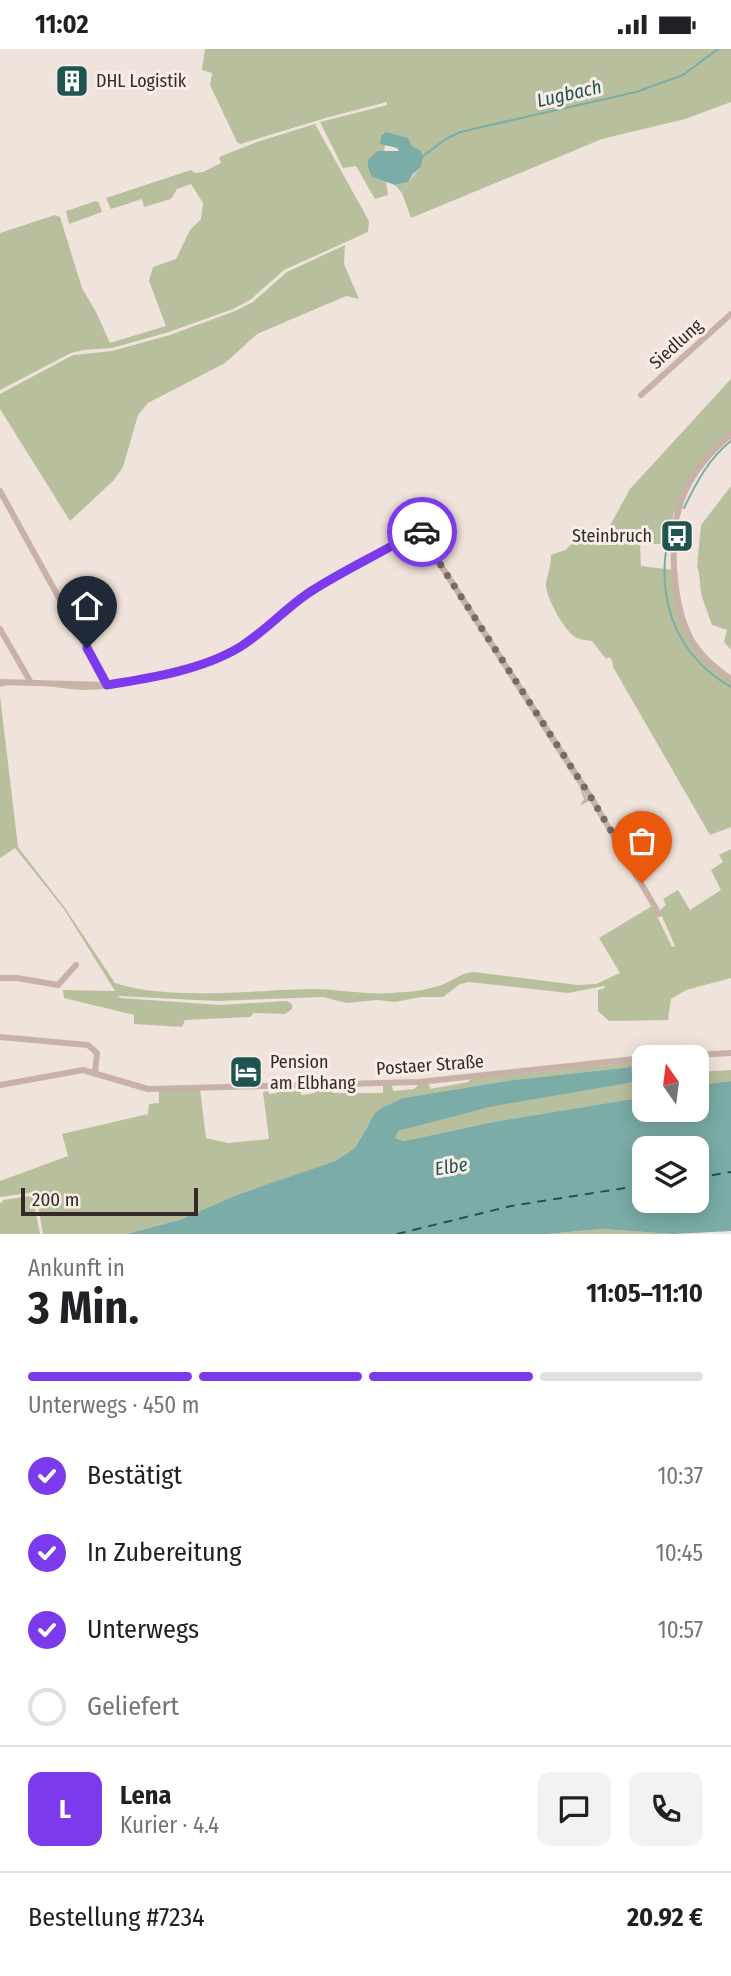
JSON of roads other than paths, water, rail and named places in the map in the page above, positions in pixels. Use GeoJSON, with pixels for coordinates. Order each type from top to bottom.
{"type":"FeatureCollection","features":[{"type":"Feature","properties":{"kind":"street","name":"Siedlung"},"geometry":{"type":"LineString","coordinates":[[641,395],[731,314]]}},
{"type":"Feature","properties":{"kind":"street"},"geometry":{"type":"LineString","coordinates":[[731,435],[710,454],[687,488],[675,520],[673,544],[675,584],[687,630],[708,661],[731,679]]}},
{"type":"Feature","properties":{"kind":"street"},"geometry":{"type":"LineString","coordinates":[[0,491],[107,685]]}},
{"type":"Feature","properties":{"kind":"street"},"geometry":{"type":"LineString","coordinates":[[0,682],[107,685],[152,677],[223,656],[243,645],[328,580],[422,531],[442,567],[592,799],[659,914]]}},
{"type":"Feature","properties":{"kind":"street"},"geometry":{"type":"LineString","coordinates":[[0,629],[30,681]]}},
{"type":"Feature","properties":{"kind":"street"},"geometry":{"type":"LineString","coordinates":[[0,978],[58,985],[76,965]]}},
{"type":"Feature","properties":{"kind":"street"},"geometry":{"type":"LineString","coordinates":[[0,1037],[92,1047],[98,1058],[94,1072]]}},
{"type":"Feature","properties":{"kind":"street"},"geometry":{"type":"LineString","coordinates":[[709,1054],[731,1053]]}},
{"type":"Feature","properties":{"kind":"street","name":"Postaer Straße"},"geometry":{"type":"LineString","coordinates":[[0,1084],[75,1070],[94,1072],[148,1089],[419,1082],[632,1059]]}},
{"type":"Feature","properties":{"kind":"water"},"geometry":{"type":"Polygon","coordinates":[[[386,132],[408,138],[423,156],[421,167],[408,182],[395,185],[372,177],[368,168],[368,160],[377,151],[399,151],[397,148],[380,144],[381,136],[386,132]]]}},
{"type":"Feature","properties":{"kind":"water","name":"Elbe"},"geometry":{"type":"Polygon","coordinates":[[[631,1067],[632,1074],[632,1082],[489,1107],[398,1131],[395,1138],[404,1141],[493,1122],[632,1099],[632,1122],[709,1122],[709,1084],[731,1081],[731,1231],[673,1234],[602,1229],[547,1234],[126,1234],[179,1220],[239,1194],[335,1161],[355,1148],[375,1113],[403,1098],[513,1080],[631,1067]]]}},
{"type":"Feature","properties":{"kind":"waterway","name":"Lugbach"},"geometry":{"type":"LineString","coordinates":[[423,156],[460,132],[636,92],[683,75],[718,49]]}},
{"type":"Feature","properties":{"kind":"waterway"},"geometry":{"type":"LineString","coordinates":[[684,508],[698,480],[731,441]]}},
{"type":"Feature","properties":{"kind":"waterway"},"geometry":{"type":"LineString","coordinates":[[672,522],[665,579],[672,617],[688,649],[700,663],[731,687]]}},
{"type":"Feature","properties":{"kind":"place","name":"DHL Logistik"},"geometry":{"type":"Point","coordinates":[72,81]}},
{"type":"Feature","properties":{"kind":"place","name":"Steinbruch"},"geometry":{"type":"Point","coordinates":[677,536]}},
{"type":"Feature","properties":{"kind":"place","name":"Pension am Elbhang"},"geometry":{"type":"Point","coordinates":[246,1072]}}]}
